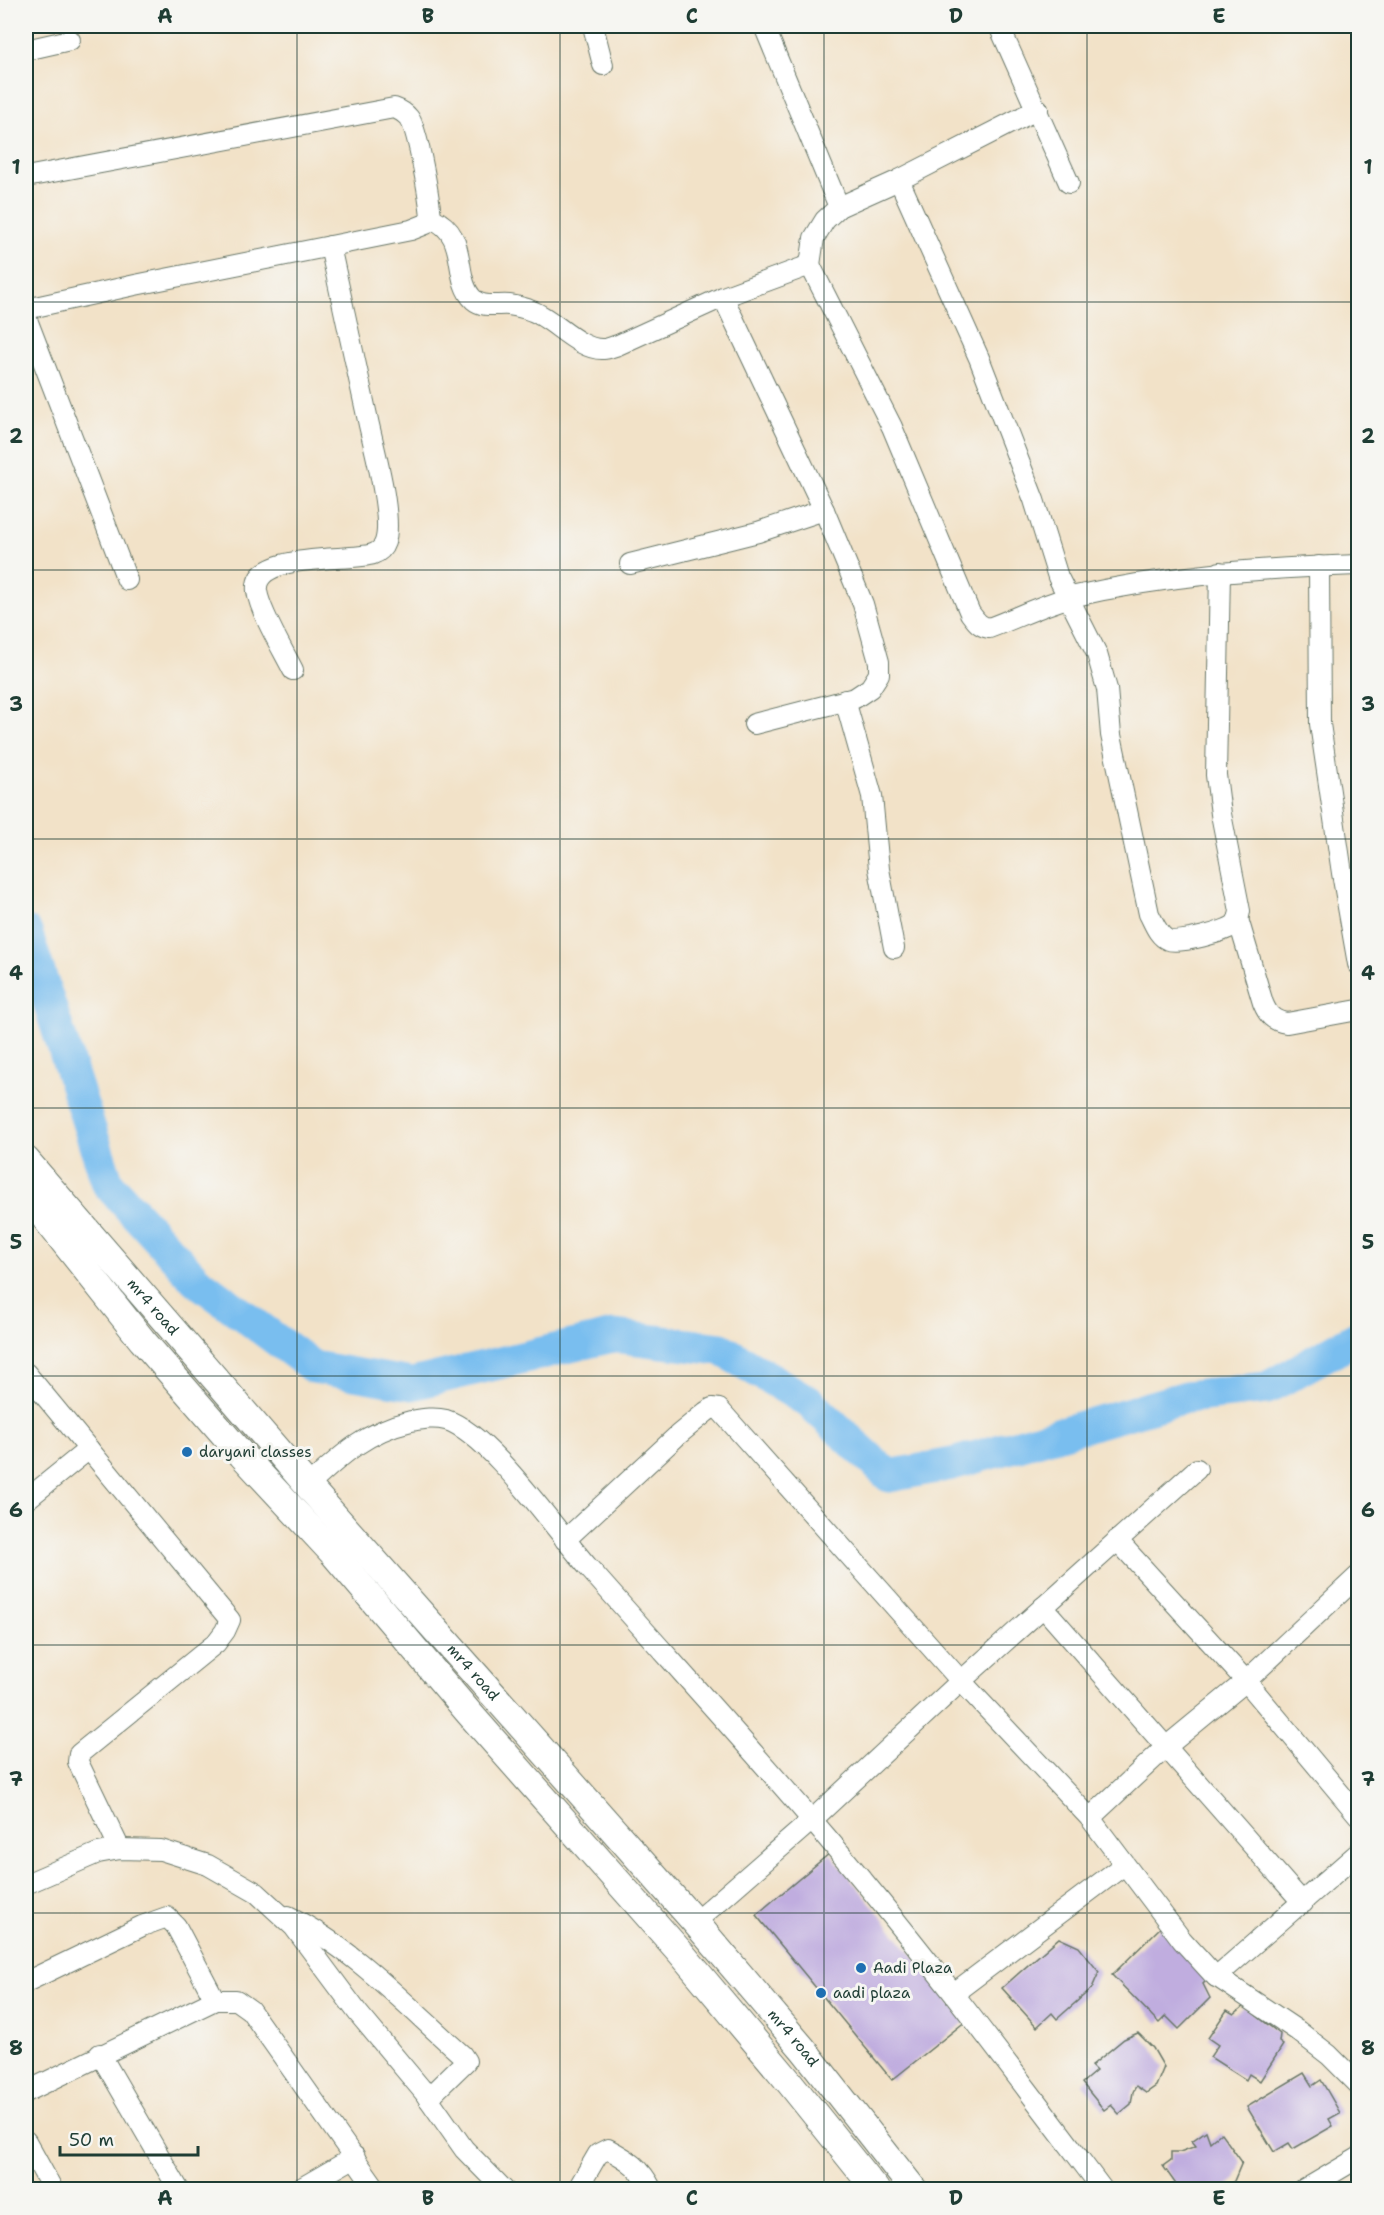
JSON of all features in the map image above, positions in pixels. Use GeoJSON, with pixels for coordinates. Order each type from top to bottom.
{"type":"FeatureCollection","features":[{"type":"Feature","properties":{"kind":"street"},"geometry":{"type":"LineString","coordinates":[[593,26],[603,65]]}},
{"type":"Feature","properties":{"kind":"street"},"geometry":{"type":"LineString","coordinates":[[764,26],[839,207]]}},
{"type":"Feature","properties":{"kind":"street"},"geometry":{"type":"LineString","coordinates":[[999,26],[1070,183]]}},
{"type":"Feature","properties":{"kind":"street"},"geometry":{"type":"LineString","coordinates":[[26,50],[70,40]]}},
{"type":"Feature","properties":{"kind":"street"},"geometry":{"type":"LineString","coordinates":[[26,177],[394,108],[402,111],[411,119],[416,135],[430,218],[426,225],[411,230],[26,309]]}},
{"type":"Feature","properties":{"kind":"street"},"geometry":{"type":"LineString","coordinates":[[1038,109],[899,180],[839,207],[825,220],[814,238],[810,266],[892,428],[963,597],[977,623],[989,628],[1069,598],[1179,576],[1359,565]]}},
{"type":"Feature","properties":{"kind":"street"},"geometry":{"type":"LineString","coordinates":[[899,180],[979,358],[1035,500],[1058,577],[1097,654],[1107,689],[1111,735],[1149,914],[1161,935],[1170,941],[1199,938],[1234,926],[1240,911],[1221,814],[1216,775],[1220,572]]}},
{"type":"Feature","properties":{"kind":"street"},"geometry":{"type":"LineString","coordinates":[[430,218],[446,226],[452,235],[467,291],[475,301],[485,305],[511,305],[534,311],[565,334],[603,350],[723,297],[810,266]]}},
{"type":"Feature","properties":{"kind":"street"},"geometry":{"type":"LineString","coordinates":[[293,670],[268,621],[257,591],[259,579],[264,572],[293,562],[364,556],[382,549],[386,541],[387,527],[382,484],[330,246]]}},
{"type":"Feature","properties":{"kind":"street"},"geometry":{"type":"LineString","coordinates":[[723,297],[824,510],[863,604],[879,662],[879,674],[870,688],[855,698],[754,724]]}},
{"type":"Feature","properties":{"kind":"street"},"geometry":{"type":"LineString","coordinates":[[26,317],[127,580]]}},
{"type":"Feature","properties":{"kind":"street"},"geometry":{"type":"LineString","coordinates":[[630,564],[748,535],[824,510]]}},
{"type":"Feature","properties":{"kind":"street"},"geometry":{"type":"LineString","coordinates":[[1319,566],[1320,724],[1342,873],[1359,964]]}},
{"type":"Feature","properties":{"kind":"street"},"geometry":{"type":"LineString","coordinates":[[845,700],[872,796],[879,869],[894,948]]}},
{"type":"Feature","properties":{"kind":"street"},"geometry":{"type":"LineString","coordinates":[[1238,919],[1267,1013],[1276,1021],[1287,1023],[1359,1010]]}},
{"type":"Feature","properties":{"kind":"street","name":"mr4 road"},"geometry":{"type":"LineString","coordinates":[[26,1160],[38,1206],[142,1340],[242,1455],[333,1553],[476,1721],[681,1953],[876,2190]]}},
{"type":"Feature","properties":{"kind":"street","name":"mr4 road"},"geometry":{"type":"LineString","coordinates":[[38,1206],[308,1486],[695,1922],[803,2049],[914,2190]]}},
{"type":"Feature","properties":{"kind":"street"},"geometry":{"type":"LineString","coordinates":[[26,1373],[230,1620],[216,1642],[79,1754],[78,1762],[120,1850]]}},
{"type":"Feature","properties":{"kind":"street"},"geometry":{"type":"LineString","coordinates":[[565,1539],[706,1412],[712,1408],[719,1409],[961,1681],[1090,1818],[1182,1940],[1216,1977],[1298,2031],[1329,2055],[1359,2084]]}},
{"type":"Feature","properties":{"kind":"street"},"geometry":{"type":"LineString","coordinates":[[308,1486],[342,1455],[367,1437],[393,1425],[426,1418],[446,1420],[465,1429],[479,1441],[527,1492],[565,1539],[812,1820],[954,1993],[1103,2190]]}},
{"type":"Feature","properties":{"kind":"street"},"geometry":{"type":"LineString","coordinates":[[26,1500],[89,1449]]}},
{"type":"Feature","properties":{"kind":"street"},"geometry":{"type":"LineString","coordinates":[[695,1922],[812,1820],[961,1681],[1197,1469]]}},
{"type":"Feature","properties":{"kind":"street"},"geometry":{"type":"LineString","coordinates":[[1117,1539],[1246,1681],[1359,1815]]}},
{"type":"Feature","properties":{"kind":"street"},"geometry":{"type":"LineString","coordinates":[[1090,1818],[1167,1746],[1246,1681],[1359,1576]]}},
{"type":"Feature","properties":{"kind":"street"},"geometry":{"type":"LineString","coordinates":[[1043,1607],[1303,1903]]}},
{"type":"Feature","properties":{"kind":"street"},"geometry":{"type":"LineString","coordinates":[[26,1884],[98,1853],[120,1850],[161,1850],[208,1865],[257,1893],[294,1927],[358,2013],[428,2098],[464,2149],[504,2190]]}},
{"type":"Feature","properties":{"kind":"street"},"geometry":{"type":"LineString","coordinates":[[1216,1977],[1359,1853]]}},
{"type":"Feature","properties":{"kind":"street"},"geometry":{"type":"LineString","coordinates":[[954,1993],[1124,1865]]}},
{"type":"Feature","properties":{"kind":"street"},"geometry":{"type":"LineString","coordinates":[[275,1909],[315,1929],[372,1975],[462,2055],[466,2061],[428,2098]]}},
{"type":"Feature","properties":{"kind":"street"},"geometry":{"type":"LineString","coordinates":[[26,1982],[142,1926],[167,1917],[176,1926],[215,2001]]}},
{"type":"Feature","properties":{"kind":"street"},"geometry":{"type":"LineString","coordinates":[[26,2092],[100,2054],[215,2001],[236,2000],[250,2010],[377,2190]]}},
{"type":"Feature","properties":{"kind":"street"},"geometry":{"type":"LineString","coordinates":[[100,2054],[179,2190]]}},
{"type":"Feature","properties":{"kind":"street"},"geometry":{"type":"LineString","coordinates":[[26,2141],[53,2190]]}},
{"type":"Feature","properties":{"kind":"street"},"geometry":{"type":"LineString","coordinates":[[577,2190],[598,2154],[608,2149],[631,2161],[647,2180],[652,2190]]}},
{"type":"Feature","properties":{"kind":"street"},"geometry":{"type":"LineString","coordinates":[[298,2190],[355,2157]]}},
{"type":"Feature","properties":{"kind":"street"},"geometry":{"type":"LineString","coordinates":[[1317,2186],[1359,2158]]}},
{"type":"Feature","properties":{"kind":"building","name":"Aadi Plaza"},"geometry":{"type":"Polygon","coordinates":[[[830,1853],[966,2021],[892,2080],[756,1915],[830,1853]]]}},
{"type":"Feature","properties":{"kind":"building"},"geometry":{"type":"Polygon","coordinates":[[[1164,1924],[1213,1974],[1203,1984],[1210,1998],[1179,2029],[1166,2016],[1159,2023],[1112,1975],[1164,1924]]]}},
{"type":"Feature","properties":{"kind":"building"},"geometry":{"type":"Polygon","coordinates":[[[1059,1938],[1079,1947],[1099,1972],[1092,1988],[1057,2019],[1052,2013],[1037,2027],[1002,1988],[1059,1938]]]}},
{"type":"Feature","properties":{"kind":"building"},"geometry":{"type":"Polygon","coordinates":[[[1244,2006],[1280,2034],[1279,2042],[1283,2045],[1260,2081],[1249,2074],[1246,2080],[1210,2057],[1218,2045],[1208,2038],[1227,2010],[1234,2014],[1244,2006]]]}},
{"type":"Feature","properties":{"kind":"building"},"geometry":{"type":"Polygon","coordinates":[[[1138,2033],[1153,2048],[1164,2067],[1156,2086],[1146,2093],[1136,2086],[1131,2104],[1119,2114],[1111,2105],[1104,2110],[1082,2083],[1096,2071],[1091,2066],[1124,2039],[1138,2033]]]}},
{"type":"Feature","properties":{"kind":"building"},"geometry":{"type":"Polygon","coordinates":[[[1304,2073],[1312,2086],[1321,2080],[1340,2113],[1329,2119],[1333,2126],[1293,2149],[1289,2143],[1274,2152],[1247,2107],[1304,2073]]]}},
{"type":"Feature","properties":{"kind":"building"},"geometry":{"type":"Polygon","coordinates":[[[1206,2131],[1210,2142],[1221,2133],[1242,2162],[1234,2181],[1222,2190],[1216,2190],[1213,2185],[1207,2190],[1180,2190],[1163,2166],[1171,2160],[1171,2152],[1180,2152],[1196,2146],[1192,2141],[1206,2131]]]}},
{"type":"Feature","properties":{"kind":"waterway"},"geometry":{"type":"LineString","coordinates":[[26,932],[108,1184],[196,1280],[313,1367],[412,1384],[613,1336],[721,1349],[809,1402],[889,1476],[952,1464],[1186,1397],[1267,1388],[1358,1337]]}},
{"type":"Feature","properties":{"kind":"place","name":"daryani classes"},"geometry":{"type":"Point","coordinates":[187,1452]}},
{"type":"Feature","properties":{"kind":"place","name":"Aadi Plaza"},"geometry":{"type":"Point","coordinates":[861,1968]}},
{"type":"Feature","properties":{"kind":"place","name":"aadi plaza"},"geometry":{"type":"Point","coordinates":[821,1993]}}]}
